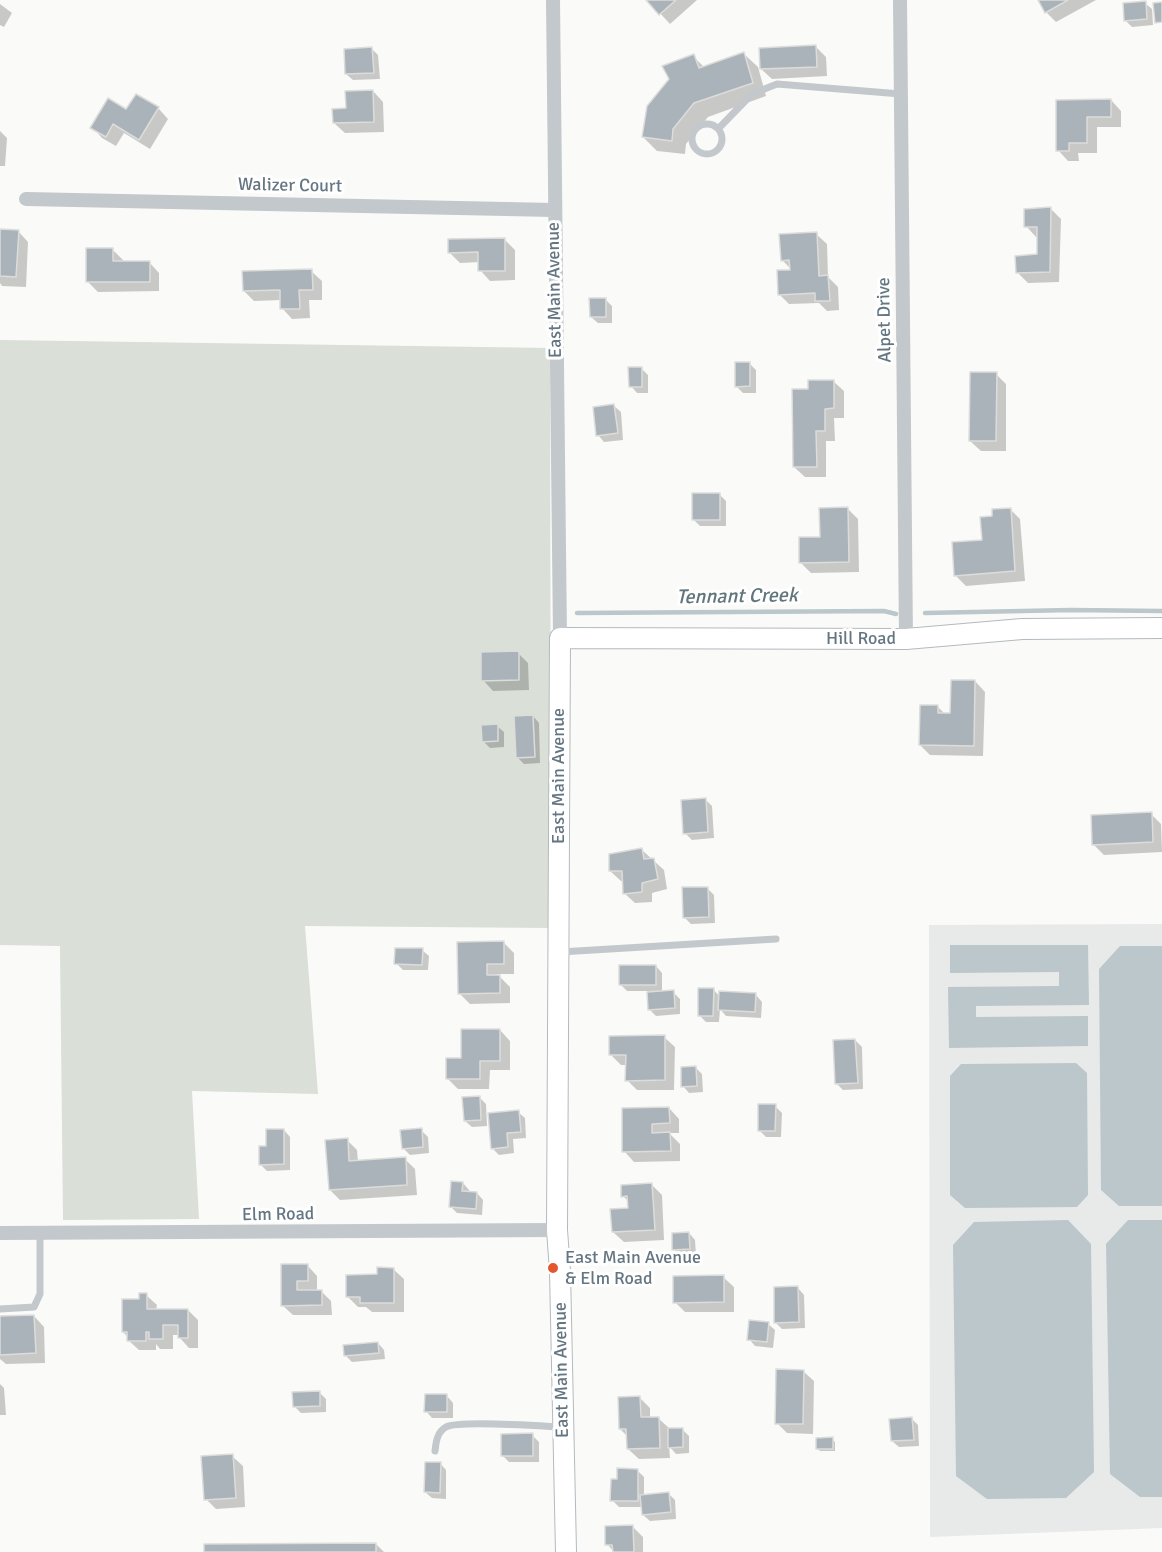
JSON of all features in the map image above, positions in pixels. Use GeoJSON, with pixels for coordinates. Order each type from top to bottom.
{"type":"FeatureCollection","features":[{"type":"Feature","properties":{"kind":"street","name":"East Main Avenue"},"geometry":{"type":"LineString","coordinates":[[553,0],[560,638],[557,1230],[560,1271],[566,1552]]}},
{"type":"Feature","properties":{"kind":"street","name":"Alpet Drive"},"geometry":{"type":"LineString","coordinates":[[900,0],[906,639]]}},
{"type":"Feature","properties":{"kind":"street","name":"Walizer Court"},"geometry":{"type":"LineString","coordinates":[[26,199],[554,210]]}},
{"type":"Feature","properties":{"kind":"street","name":"Hill Road"},"geometry":{"type":"LineString","coordinates":[[560,638],[906,639],[1022,629],[1162,628]]}},
{"type":"Feature","properties":{"kind":"street","name":"Elm Road"},"geometry":{"type":"LineString","coordinates":[[0,1233],[557,1230]]}},
{"type":"Feature","properties":{"kind":"lane"},"geometry":{"type":"LineString","coordinates":[[718,128],[752,94],[777,84],[901,94]]}},
{"type":"Feature","properties":{"kind":"lane"},"geometry":{"type":"LineString","coordinates":[[708,123],[718,128],[722,140],[717,150],[705,154],[695,149],[691,138],[696,127],[708,123]]}},
{"type":"Feature","properties":{"kind":"lane"},"geometry":{"type":"LineString","coordinates":[[558,952],[776,939]]}},
{"type":"Feature","properties":{"kind":"lane"},"geometry":{"type":"LineString","coordinates":[[0,1309],[26,1309],[34,1307],[38,1302],[40,1233]]}},
{"type":"Feature","properties":{"kind":"lane"},"geometry":{"type":"LineString","coordinates":[[435,1451],[437,1436],[447,1426],[473,1424],[563,1427]]}},
{"type":"Feature","properties":{"kind":"shaded area"},"geometry":{"type":"Polygon","coordinates":[[[0,340],[550,348],[551,928],[305,926],[318,1094],[192,1091],[199,1219],[63,1220],[60,946],[0,945],[0,340]]]}},
{"type":"Feature","properties":{"kind":"shaded area"},"geometry":{"type":"Polygon","coordinates":[[[1162,924],[1162,1528],[930,1537],[929,925],[1162,924]]]}},
{"type":"Feature","properties":{"kind":"shaded area"},"geometry":{"type":"Polygon","coordinates":[[[950,945],[1088,945],[1089,1005],[976,1006],[976,1017],[1088,1016],[1088,1046],[949,1048],[948,987],[1059,986],[1059,972],[950,973],[950,945]]]}},
{"type":"Feature","properties":{"kind":"shaded area"},"geometry":{"type":"Polygon","coordinates":[[[1120,946],[1162,946],[1162,1206],[1119,1206],[1101,1190],[1099,969],[1120,946]]]}},
{"type":"Feature","properties":{"kind":"shaded area"},"geometry":{"type":"Polygon","coordinates":[[[1076,1063],[1087,1073],[1088,1195],[1077,1207],[965,1208],[950,1195],[950,1076],[961,1064],[1076,1063]]]}},
{"type":"Feature","properties":{"kind":"shaded area"},"geometry":{"type":"Polygon","coordinates":[[[1068,1220],[1091,1244],[1094,1472],[1066,1498],[987,1499],[956,1476],[953,1245],[974,1222],[1068,1220]]]}},
{"type":"Feature","properties":{"kind":"shaded area"},"geometry":{"type":"Polygon","coordinates":[[[1128,1220],[1162,1220],[1162,1497],[1140,1497],[1110,1474],[1106,1244],[1128,1220]]]}},
{"type":"Feature","properties":{"kind":"building"},"geometry":{"type":"Polygon","coordinates":[[[646,0],[676,0],[659,15],[646,0]]]}},
{"type":"Feature","properties":{"kind":"building"},"geometry":{"type":"Polygon","coordinates":[[[1038,0],[1068,0],[1045,13],[1038,0]]]}},
{"type":"Feature","properties":{"kind":"building"},"geometry":{"type":"Polygon","coordinates":[[[1146,1],[1147,19],[1124,21],[1123,3],[1146,1]]]}},
{"type":"Feature","properties":{"kind":"building"},"geometry":{"type":"Polygon","coordinates":[[[1162,2],[1162,22],[1155,23],[1153,3],[1162,2]]]}},
{"type":"Feature","properties":{"kind":"building"},"geometry":{"type":"Polygon","coordinates":[[[816,45],[817,67],[760,69],[759,48],[816,45]]]}},
{"type":"Feature","properties":{"kind":"building"},"geometry":{"type":"Polygon","coordinates":[[[372,47],[374,73],[345,74],[344,49],[372,47]]]}},
{"type":"Feature","properties":{"kind":"building"},"geometry":{"type":"Polygon","coordinates":[[[744,52],[753,83],[694,103],[673,129],[672,141],[642,137],[647,106],[669,79],[662,66],[694,54],[699,68],[744,52]]]}},
{"type":"Feature","properties":{"kind":"building"},"geometry":{"type":"Polygon","coordinates":[[[373,90],[374,122],[333,123],[332,109],[346,108],[345,91],[373,90]]]}},
{"type":"Feature","properties":{"kind":"building"},"geometry":{"type":"Polygon","coordinates":[[[136,94],[159,107],[139,140],[113,124],[106,137],[90,128],[108,98],[126,109],[136,94]]]}},
{"type":"Feature","properties":{"kind":"building"},"geometry":{"type":"Polygon","coordinates":[[[1111,99],[1111,117],[1087,117],[1087,143],[1069,143],[1069,151],[1056,151],[1056,100],[1111,99]]]}},
{"type":"Feature","properties":{"kind":"building"},"geometry":{"type":"Polygon","coordinates":[[[1051,207],[1050,272],[1016,273],[1015,256],[1037,254],[1037,227],[1024,227],[1024,209],[1051,207]]]}},
{"type":"Feature","properties":{"kind":"building"},"geometry":{"type":"Polygon","coordinates":[[[0,229],[19,230],[16,277],[0,276],[0,229]]]}},
{"type":"Feature","properties":{"kind":"building"},"geometry":{"type":"Polygon","coordinates":[[[817,232],[819,276],[828,275],[830,301],[815,301],[815,293],[778,295],[777,270],[790,270],[789,260],[781,261],[779,234],[817,232]]]}},
{"type":"Feature","properties":{"kind":"building"},"geometry":{"type":"Polygon","coordinates":[[[505,238],[505,271],[478,271],[478,252],[448,253],[448,239],[505,238]]]}},
{"type":"Feature","properties":{"kind":"building"},"geometry":{"type":"Polygon","coordinates":[[[86,248],[113,248],[113,261],[150,261],[150,282],[86,282],[86,248]]]}},
{"type":"Feature","properties":{"kind":"building"},"geometry":{"type":"Polygon","coordinates":[[[312,269],[313,290],[299,290],[300,309],[280,309],[280,290],[243,291],[242,271],[312,269]]]}},
{"type":"Feature","properties":{"kind":"building"},"geometry":{"type":"Polygon","coordinates":[[[589,298],[606,298],[606,317],[590,317],[589,298]]]}},
{"type":"Feature","properties":{"kind":"building"},"geometry":{"type":"Polygon","coordinates":[[[735,362],[750,362],[750,386],[735,387],[735,362]]]}},
{"type":"Feature","properties":{"kind":"building"},"geometry":{"type":"Polygon","coordinates":[[[628,367],[642,367],[642,387],[629,387],[628,367]]]}},
{"type":"Feature","properties":{"kind":"building"},"geometry":{"type":"Polygon","coordinates":[[[970,372],[997,372],[996,441],[969,441],[970,372]]]}},
{"type":"Feature","properties":{"kind":"building"},"geometry":{"type":"Polygon","coordinates":[[[808,380],[834,380],[834,408],[825,409],[825,431],[816,431],[817,467],[793,467],[792,389],[808,389],[808,380]]]}},
{"type":"Feature","properties":{"kind":"building"},"geometry":{"type":"Polygon","coordinates":[[[614,404],[618,433],[596,436],[593,407],[614,404]]]}},
{"type":"Feature","properties":{"kind":"building"},"geometry":{"type":"Polygon","coordinates":[[[692,493],[720,493],[720,520],[692,520],[692,493]]]}},
{"type":"Feature","properties":{"kind":"building"},"geometry":{"type":"Polygon","coordinates":[[[848,507],[849,562],[799,563],[799,537],[820,537],[819,508],[848,507]]]}},
{"type":"Feature","properties":{"kind":"building"},"geometry":{"type":"Polygon","coordinates":[[[1011,508],[1015,571],[954,576],[952,542],[982,540],[980,517],[992,516],[992,509],[1011,508]]]}},
{"type":"Feature","properties":{"kind":"building"},"geometry":{"type":"Polygon","coordinates":[[[519,651],[519,680],[481,681],[481,652],[519,651]]]}},
{"type":"Feature","properties":{"kind":"building"},"geometry":{"type":"Polygon","coordinates":[[[951,680],[975,680],[974,746],[919,745],[920,705],[938,705],[938,713],[950,713],[951,680]]]}},
{"type":"Feature","properties":{"kind":"building"},"geometry":{"type":"Polygon","coordinates":[[[533,715],[535,757],[516,758],[514,716],[533,715]]]}},
{"type":"Feature","properties":{"kind":"building"},"geometry":{"type":"Polygon","coordinates":[[[498,724],[498,741],[482,742],[481,725],[498,724]]]}},
{"type":"Feature","properties":{"kind":"building"},"geometry":{"type":"Polygon","coordinates":[[[706,798],[708,832],[683,834],[681,800],[706,798]]]}},
{"type":"Feature","properties":{"kind":"building"},"geometry":{"type":"Polygon","coordinates":[[[1152,812],[1153,842],[1092,845],[1091,815],[1152,812]]]}},
{"type":"Feature","properties":{"kind":"building"},"geometry":{"type":"Polygon","coordinates":[[[642,848],[644,859],[654,858],[658,879],[642,883],[642,892],[623,894],[622,871],[609,871],[609,854],[642,848]]]}},
{"type":"Feature","properties":{"kind":"building"},"geometry":{"type":"Polygon","coordinates":[[[682,887],[708,887],[709,917],[683,918],[682,887]]]}},
{"type":"Feature","properties":{"kind":"building"},"geometry":{"type":"Polygon","coordinates":[[[504,941],[504,964],[487,964],[487,975],[500,975],[500,993],[458,994],[457,942],[504,941]]]}},
{"type":"Feature","properties":{"kind":"building"},"geometry":{"type":"Polygon","coordinates":[[[395,948],[423,948],[422,965],[394,964],[395,948]]]}},
{"type":"Feature","properties":{"kind":"building"},"geometry":{"type":"Polygon","coordinates":[[[619,965],[656,965],[656,985],[619,985],[619,965]]]}},
{"type":"Feature","properties":{"kind":"building"},"geometry":{"type":"Polygon","coordinates":[[[698,988],[714,988],[713,1016],[698,1016],[698,988]]]}},
{"type":"Feature","properties":{"kind":"building"},"geometry":{"type":"Polygon","coordinates":[[[674,990],[675,1008],[648,1010],[647,992],[674,990]]]}},
{"type":"Feature","properties":{"kind":"building"},"geometry":{"type":"Polygon","coordinates":[[[719,991],[756,993],[755,1012],[718,1010],[719,991]]]}},
{"type":"Feature","properties":{"kind":"building"},"geometry":{"type":"Polygon","coordinates":[[[461,1029],[500,1029],[500,1061],[480,1061],[480,1079],[446,1079],[446,1058],[461,1058],[461,1029]]]}},
{"type":"Feature","properties":{"kind":"building"},"geometry":{"type":"Polygon","coordinates":[[[665,1035],[665,1080],[625,1081],[626,1055],[609,1055],[609,1036],[665,1035]]]}},
{"type":"Feature","properties":{"kind":"building"},"geometry":{"type":"Polygon","coordinates":[[[855,1039],[858,1083],[835,1084],[833,1040],[855,1039]]]}},
{"type":"Feature","properties":{"kind":"building"},"geometry":{"type":"Polygon","coordinates":[[[696,1066],[697,1086],[681,1087],[681,1067],[696,1066]]]}},
{"type":"Feature","properties":{"kind":"building"},"geometry":{"type":"Polygon","coordinates":[[[480,1096],[481,1120],[464,1121],[462,1097],[480,1096]]]}},
{"type":"Feature","properties":{"kind":"building"},"geometry":{"type":"Polygon","coordinates":[[[758,1104],[776,1104],[775,1131],[758,1131],[758,1104]]]}},
{"type":"Feature","properties":{"kind":"building"},"geometry":{"type":"Polygon","coordinates":[[[669,1107],[670,1123],[652,1124],[652,1133],[670,1132],[671,1151],[622,1152],[622,1108],[669,1107]]]}},
{"type":"Feature","properties":{"kind":"building"},"geometry":{"type":"Polygon","coordinates":[[[519,1110],[521,1132],[507,1133],[508,1147],[491,1149],[488,1113],[519,1110]]]}},
{"type":"Feature","properties":{"kind":"building"},"geometry":{"type":"Polygon","coordinates":[[[422,1128],[423,1147],[402,1149],[400,1130],[422,1128]]]}},
{"type":"Feature","properties":{"kind":"building"},"geometry":{"type":"Polygon","coordinates":[[[266,1129],[284,1129],[284,1164],[259,1165],[259,1146],[266,1146],[266,1129]]]}},
{"type":"Feature","properties":{"kind":"building"},"geometry":{"type":"Polygon","coordinates":[[[348,1138],[349,1161],[406,1157],[407,1185],[329,1190],[325,1140],[348,1138]]]}},
{"type":"Feature","properties":{"kind":"building"},"geometry":{"type":"Polygon","coordinates":[[[451,1181],[463,1182],[462,1191],[477,1192],[476,1209],[449,1207],[451,1181]]]}},
{"type":"Feature","properties":{"kind":"building"},"geometry":{"type":"Polygon","coordinates":[[[652,1183],[655,1230],[612,1232],[610,1209],[628,1208],[627,1196],[621,1197],[621,1185],[652,1183]]]}},
{"type":"Feature","properties":{"kind":"building"},"geometry":{"type":"Polygon","coordinates":[[[689,1232],[690,1249],[672,1250],[672,1233],[689,1232]]]}},
{"type":"Feature","properties":{"kind":"building"},"geometry":{"type":"Polygon","coordinates":[[[281,1264],[308,1264],[308,1281],[297,1281],[297,1290],[322,1290],[322,1305],[281,1306],[281,1264]]]}},
{"type":"Feature","properties":{"kind":"building"},"geometry":{"type":"Polygon","coordinates":[[[377,1267],[394,1268],[394,1303],[360,1303],[360,1297],[346,1297],[346,1275],[377,1274],[377,1267]]]}},
{"type":"Feature","properties":{"kind":"building"},"geometry":{"type":"Polygon","coordinates":[[[724,1275],[724,1302],[673,1303],[673,1276],[724,1275]]]}},
{"type":"Feature","properties":{"kind":"building"},"geometry":{"type":"Polygon","coordinates":[[[798,1286],[799,1322],[774,1323],[774,1287],[798,1286]]]}},
{"type":"Feature","properties":{"kind":"building"},"geometry":{"type":"Polygon","coordinates":[[[139,1293],[147,1293],[147,1309],[188,1309],[188,1338],[178,1338],[178,1325],[163,1325],[163,1339],[149,1339],[149,1332],[146,1332],[146,1341],[127,1341],[127,1332],[122,1332],[122,1299],[139,1299],[139,1293]]]}},
{"type":"Feature","properties":{"kind":"building"},"geometry":{"type":"Polygon","coordinates":[[[34,1315],[36,1353],[0,1355],[0,1316],[34,1315]]]}},
{"type":"Feature","properties":{"kind":"building"},"geometry":{"type":"Polygon","coordinates":[[[749,1320],[769,1322],[767,1342],[747,1340],[749,1320]]]}},
{"type":"Feature","properties":{"kind":"building"},"geometry":{"type":"Polygon","coordinates":[[[378,1342],[379,1353],[344,1356],[343,1345],[378,1342]]]}},
{"type":"Feature","properties":{"kind":"building"},"geometry":{"type":"Polygon","coordinates":[[[776,1369],[804,1370],[803,1424],[775,1424],[776,1369]]]}},
{"type":"Feature","properties":{"kind":"building"},"geometry":{"type":"Polygon","coordinates":[[[320,1391],[320,1406],[293,1407],[292,1392],[320,1391]]]}},
{"type":"Feature","properties":{"kind":"building"},"geometry":{"type":"Polygon","coordinates":[[[425,1394],[447,1394],[447,1412],[424,1412],[425,1394]]]}},
{"type":"Feature","properties":{"kind":"building"},"geometry":{"type":"Polygon","coordinates":[[[640,1396],[641,1417],[659,1417],[660,1448],[627,1449],[626,1429],[619,1429],[618,1397],[640,1396]]]}},
{"type":"Feature","properties":{"kind":"building"},"geometry":{"type":"Polygon","coordinates":[[[912,1417],[914,1440],[891,1441],[889,1419],[912,1417]]]}},
{"type":"Feature","properties":{"kind":"building"},"geometry":{"type":"Polygon","coordinates":[[[668,1428],[683,1428],[683,1447],[668,1448],[668,1428]]]}},
{"type":"Feature","properties":{"kind":"building"},"geometry":{"type":"Polygon","coordinates":[[[533,1433],[533,1456],[501,1456],[501,1434],[533,1433]]]}},
{"type":"Feature","properties":{"kind":"building"},"geometry":{"type":"Polygon","coordinates":[[[833,1437],[833,1449],[816,1449],[816,1438],[833,1437]]]}},
{"type":"Feature","properties":{"kind":"building"},"geometry":{"type":"Polygon","coordinates":[[[233,1454],[236,1498],[204,1500],[201,1456],[233,1454]]]}},
{"type":"Feature","properties":{"kind":"building"},"geometry":{"type":"Polygon","coordinates":[[[425,1462],[441,1462],[440,1493],[424,1492],[425,1462]]]}},
{"type":"Feature","properties":{"kind":"building"},"geometry":{"type":"Polygon","coordinates":[[[617,1468],[638,1469],[638,1501],[610,1501],[611,1479],[617,1479],[617,1468]]]}},
{"type":"Feature","properties":{"kind":"building"},"geometry":{"type":"Polygon","coordinates":[[[669,1492],[671,1512],[642,1515],[640,1495],[669,1492]]]}},
{"type":"Feature","properties":{"kind":"building"},"geometry":{"type":"Polygon","coordinates":[[[633,1525],[634,1552],[613,1552],[612,1545],[605,1545],[605,1526],[633,1525]]]}},
{"type":"Feature","properties":{"kind":"building"},"geometry":{"type":"Polygon","coordinates":[[[376,1543],[376,1552],[204,1552],[204,1544],[376,1543]]]}},
{"type":"Feature","properties":{"kind":"waterway","name":"Tennant Creek"},"geometry":{"type":"LineString","coordinates":[[577,613],[884,611],[896,614]]}},
{"type":"Feature","properties":{"kind":"waterway","name":"Tennant Creek"},"geometry":{"type":"LineString","coordinates":[[925,613],[1162,611]]}},
{"type":"Feature","properties":{"kind":"place","name":"East Main Avenue & Elm Road"},"geometry":{"type":"Point","coordinates":[553,1268]}}]}
